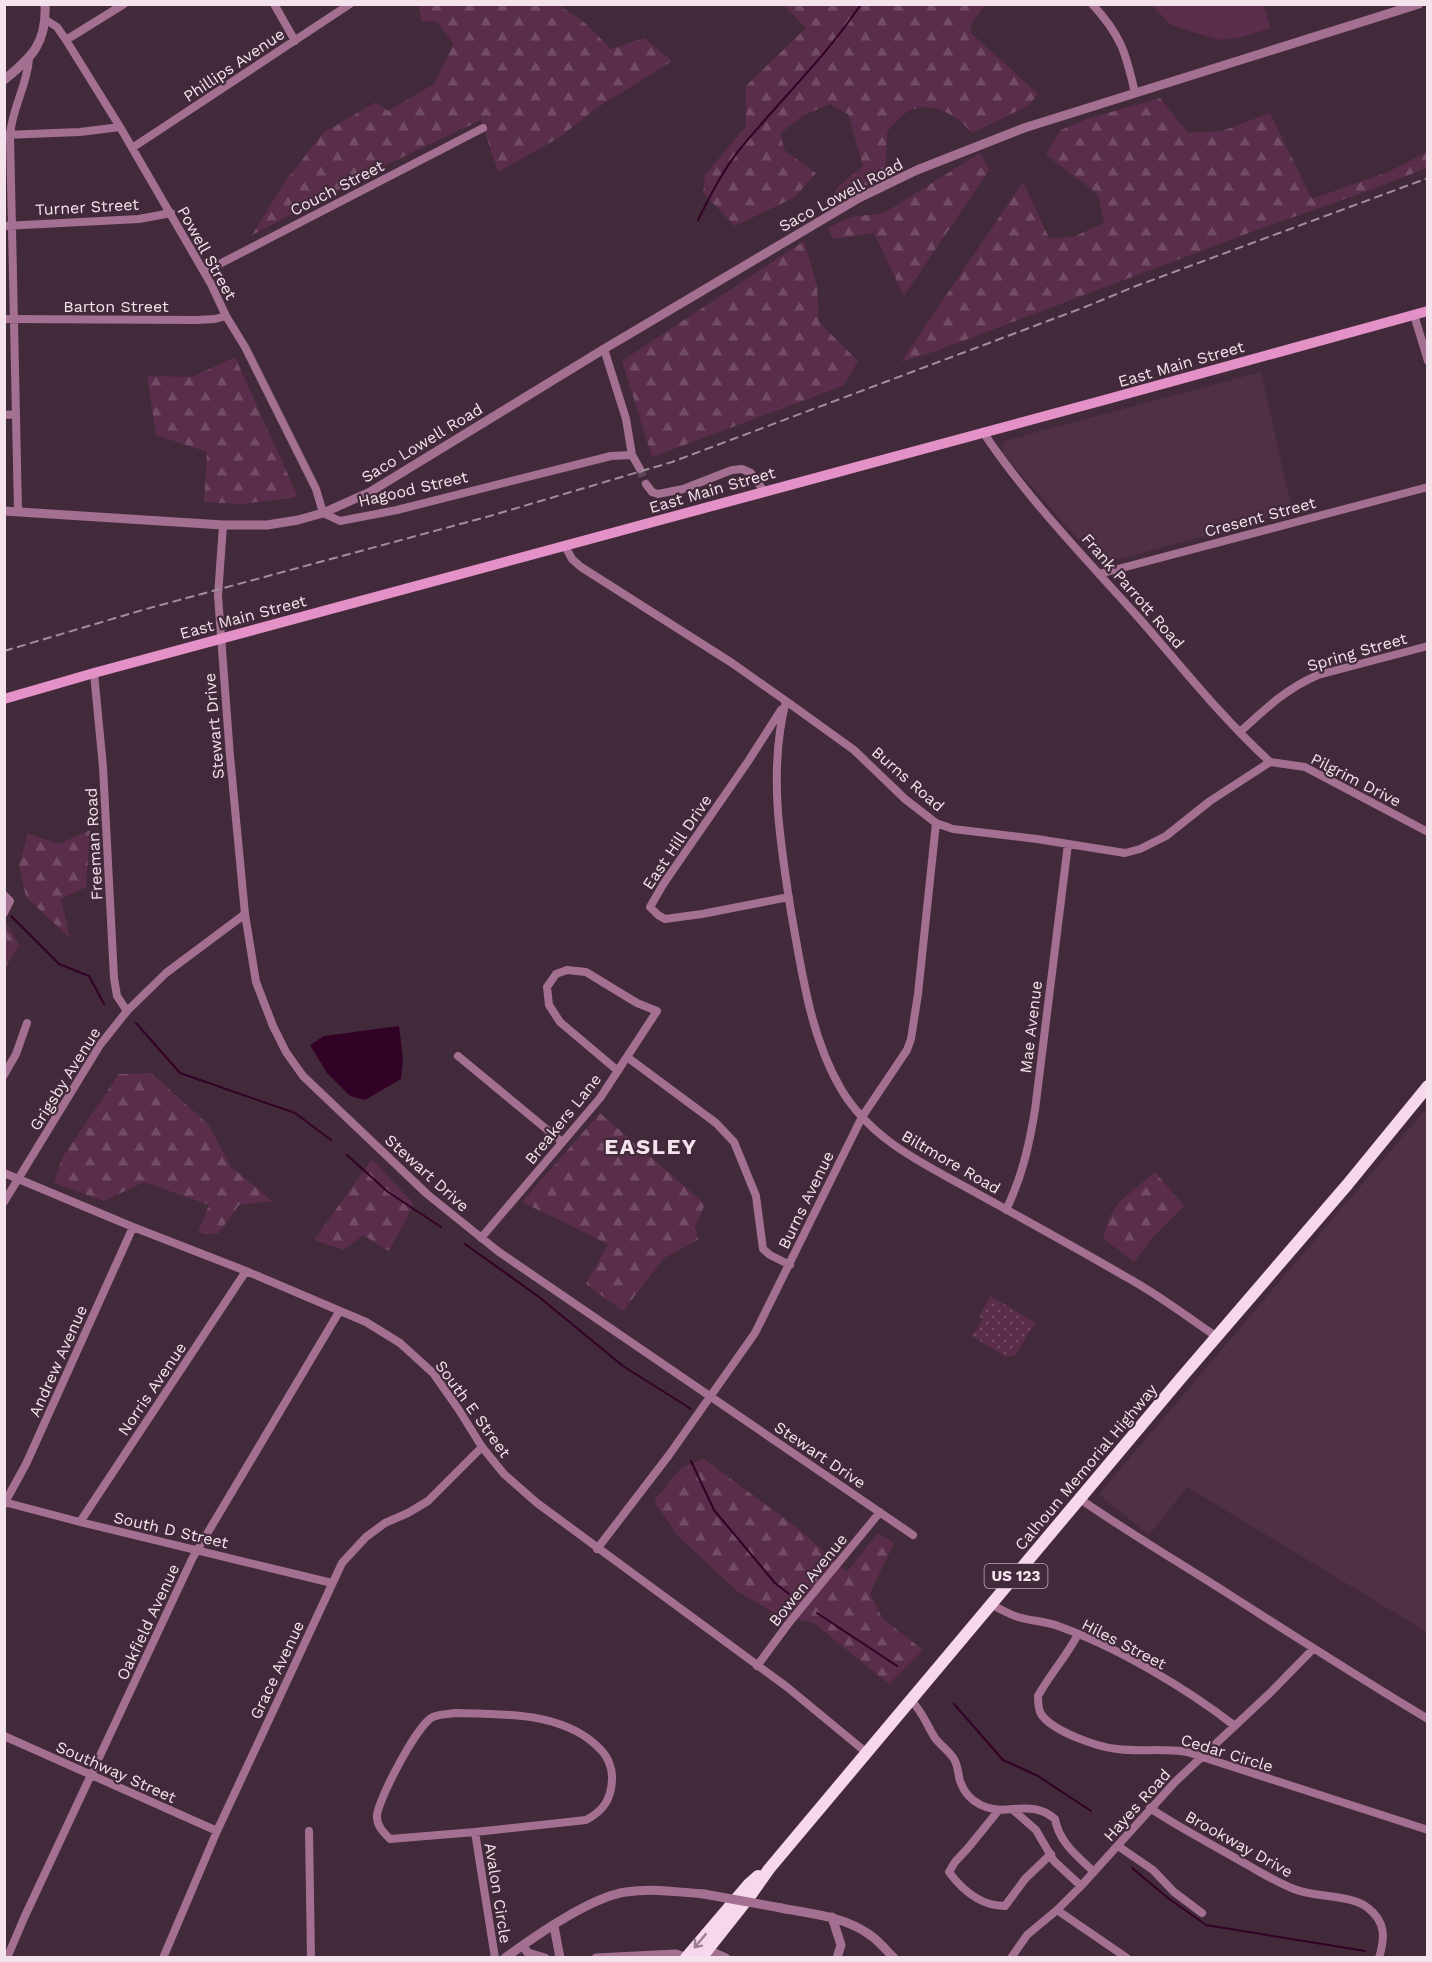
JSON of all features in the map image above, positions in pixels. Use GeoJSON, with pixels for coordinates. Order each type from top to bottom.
{"type":"FeatureCollection","features":[{"type":"Feature","properties":{"kind":"highway","name":"Calhoun Memorial Highway"},"geometry":{"type":"LineString","coordinates":[[705,1954],[769,1869],[910,1699],[992,1605],[1428,1086]]}},
{"type":"Feature","properties":{"kind":"highway","name":"Calhoun Memorial Highway"},"geometry":{"type":"LineString","coordinates":[[686,1958],[749,1884],[769,1869]]}},
{"type":"Feature","properties":{"kind":"main road","name":"East Main Street"},"geometry":{"type":"LineString","coordinates":[[4,699],[1428,311]]}},
{"type":"Feature","properties":{"kind":"street"},"geometry":{"type":"LineString","coordinates":[[4,80],[35,51],[46,20],[45,4]]}},
{"type":"Feature","properties":{"kind":"street"},"geometry":{"type":"LineString","coordinates":[[66,40],[124,4]]}},
{"type":"Feature","properties":{"kind":"street"},"geometry":{"type":"LineString","coordinates":[[274,4],[295,41]]}},
{"type":"Feature","properties":{"kind":"street","name":"Phillips Avenue"},"geometry":{"type":"LineString","coordinates":[[132,148],[350,4]]}},
{"type":"Feature","properties":{"kind":"street"},"geometry":{"type":"LineString","coordinates":[[1092,4],[1113,28],[1122,45],[1135,93]]}},
{"type":"Feature","properties":{"kind":"street","name":"Saco Lowell Road"},"geometry":{"type":"LineString","coordinates":[[323,513],[370,492],[604,349],[859,198],[917,170],[1024,128],[1419,4]]}},
{"type":"Feature","properties":{"kind":"street","name":"Powell Street"},"geometry":{"type":"LineString","coordinates":[[46,20],[57,27],[66,40],[171,213],[245,347],[310,479],[323,513]]}},
{"type":"Feature","properties":{"kind":"street"},"geometry":{"type":"LineString","coordinates":[[18,511],[7,135],[28,74],[29,59]]}},
{"type":"Feature","properties":{"kind":"street"},"geometry":{"type":"LineString","coordinates":[[7,135],[80,132],[120,127]]}},
{"type":"Feature","properties":{"kind":"street","name":"Couch Street"},"geometry":{"type":"LineString","coordinates":[[204,272],[483,128]]}},
{"type":"Feature","properties":{"kind":"street","name":"Turner Street"},"geometry":{"type":"LineString","coordinates":[[8,226],[139,219],[171,213]]}},
{"type":"Feature","properties":{"kind":"street"},"geometry":{"type":"LineString","coordinates":[[1414,315],[1428,360]]}},
{"type":"Feature","properties":{"kind":"street","name":"Barton Street"},"geometry":{"type":"LineString","coordinates":[[4,319],[196,320],[226,316]]}},
{"type":"Feature","properties":{"kind":"street"},"geometry":{"type":"LineString","coordinates":[[604,349],[626,419],[632,455],[640,469]]}},
{"type":"Feature","properties":{"kind":"street"},"geometry":{"type":"LineString","coordinates":[[4,415],[15,414]]}},
{"type":"Feature","properties":{"kind":"street","name":"Frank Parrott Road"},"geometry":{"type":"LineString","coordinates":[[983,432],[999,456],[1099,574],[1240,732],[1270,762]]}},
{"type":"Feature","properties":{"kind":"street","name":"Hagood Street"},"geometry":{"type":"LineString","coordinates":[[4,511],[223,525],[267,525],[323,513],[340,521],[397,510],[611,456],[632,455]]}},
{"type":"Feature","properties":{"kind":"street"},"geometry":{"type":"LineString","coordinates":[[646,484],[652,492],[658,494],[683,489],[732,470],[742,469],[751,473],[764,491]]}},
{"type":"Feature","properties":{"kind":"street","name":"Cresent Street"},"geometry":{"type":"LineString","coordinates":[[1099,574],[1428,487]]}},
{"type":"Feature","properties":{"kind":"street","name":"Stewart Drive"},"geometry":{"type":"LineString","coordinates":[[223,525],[218,596],[245,914],[256,982],[277,1036],[303,1076],[427,1194],[499,1252],[913,1535]]}},
{"type":"Feature","properties":{"kind":"street","name":"Burns Road"},"geometry":{"type":"LineString","coordinates":[[565,546],[572,559],[581,567],[786,700],[854,750],[905,799],[936,823],[953,829],[1125,853],[1140,849],[1166,836],[1200,808],[1270,762]]}},
{"type":"Feature","properties":{"kind":"street","name":"Spring Street"},"geometry":{"type":"LineString","coordinates":[[1240,732],[1280,696],[1307,680],[1318,675],[1428,646]]}},
{"type":"Feature","properties":{"kind":"street","name":"Freeman Road"},"geometry":{"type":"LineString","coordinates":[[94,673],[105,790],[114,978],[117,996],[127,1011]]}},
{"type":"Feature","properties":{"kind":"street","name":"Biltmore Road"},"geometry":{"type":"LineString","coordinates":[[786,700],[780,726],[776,792],[789,897],[816,1032],[828,1064],[842,1091],[879,1135],[914,1159],[1130,1279],[1217,1337]]}},
{"type":"Feature","properties":{"kind":"street","name":"East Hill Drive"},"geometry":{"type":"LineString","coordinates":[[786,700],[756,751],[664,883],[650,907],[665,919],[789,897]]}},
{"type":"Feature","properties":{"kind":"street","name":"Pilgrim Drive"},"geometry":{"type":"LineString","coordinates":[[1270,762],[1305,767],[1428,831]]}},
{"type":"Feature","properties":{"kind":"street","name":"Burns Avenue"},"geometry":{"type":"LineString","coordinates":[[597,1548],[711,1397],[755,1333],[862,1117],[907,1050],[918,994],[936,823]]}},
{"type":"Feature","properties":{"kind":"street","name":"Mae Avenue"},"geometry":{"type":"LineString","coordinates":[[1006,1209],[1021,1176],[1031,1132],[1068,844]]}},
{"type":"Feature","properties":{"kind":"street"},"geometry":{"type":"LineString","coordinates":[[4,895],[10,902],[4,914]]}},
{"type":"Feature","properties":{"kind":"street","name":"Grigsby Avenue"},"geometry":{"type":"LineString","coordinates":[[4,1202],[100,1045],[127,1011],[166,973],[245,914]]}},
{"type":"Feature","properties":{"kind":"street","name":"Breakers Lane"},"geometry":{"type":"LineString","coordinates":[[481,1238],[600,1098],[618,1071],[657,1011],[637,1003],[586,972],[567,970],[556,974],[546,987],[549,1005],[560,1022],[618,1071]]}},
{"type":"Feature","properties":{"kind":"street"},"geometry":{"type":"LineString","coordinates":[[4,1075],[16,1054],[27,1023]]}},
{"type":"Feature","properties":{"kind":"street"},"geometry":{"type":"LineString","coordinates":[[458,1056],[562,1142]]}},
{"type":"Feature","properties":{"kind":"street"},"geometry":{"type":"LineString","coordinates":[[627,1057],[716,1122],[734,1142],[756,1196],[763,1249],[790,1265]]}},
{"type":"Feature","properties":{"kind":"street","name":"South E Street"},"geometry":{"type":"LineString","coordinates":[[4,1173],[366,1322],[400,1343],[433,1373],[482,1447],[504,1474],[537,1503],[758,1666],[867,1753]]}},
{"type":"Feature","properties":{"kind":"street","name":"Andrew Avenue"},"geometry":{"type":"LineString","coordinates":[[5,1503],[26,1464],[133,1227]]}},
{"type":"Feature","properties":{"kind":"street","name":"Norris Avenue"},"geometry":{"type":"LineString","coordinates":[[80,1522],[246,1271]]}},
{"type":"Feature","properties":{"kind":"street","name":"Oakfield Avenue"},"geometry":{"type":"LineString","coordinates":[[7,1958],[197,1550],[339,1312]]}},
{"type":"Feature","properties":{"kind":"street","name":"Grace Avenue"},"geometry":{"type":"LineString","coordinates":[[163,1958],[217,1831],[342,1563],[366,1537],[385,1523],[428,1501],[482,1447]]}},
{"type":"Feature","properties":{"kind":"street"},"geometry":{"type":"LineString","coordinates":[[1080,1499],[1126,1531],[1312,1649],[1428,1719]]}},
{"type":"Feature","properties":{"kind":"street","name":"South D Street"},"geometry":{"type":"LineString","coordinates":[[5,1503],[332,1583]]}},
{"type":"Feature","properties":{"kind":"street","name":"Bowen Avenue"},"geometry":{"type":"LineString","coordinates":[[758,1666],[788,1624],[880,1512]]}},
{"type":"Feature","properties":{"kind":"street","name":"Hiles Street"},"geometry":{"type":"LineString","coordinates":[[992,1605],[1018,1617],[1042,1621],[1078,1634],[1141,1665],[1216,1711],[1235,1726]]}},
{"type":"Feature","properties":{"kind":"street","name":"Cedar Circle"},"geometry":{"type":"LineString","coordinates":[[1078,1634],[1071,1648],[1051,1672],[1038,1696],[1041,1714],[1052,1725],[1073,1736],[1106,1747],[1168,1749],[1187,1752],[1428,1830]]}},
{"type":"Feature","properties":{"kind":"street","name":"Hayes Road"},"geometry":{"type":"LineString","coordinates":[[1011,1958],[1027,1935],[1081,1886],[1150,1808],[1312,1649]]}},
{"type":"Feature","properties":{"kind":"street"},"geometry":{"type":"LineString","coordinates":[[910,1699],[921,1711],[935,1738],[955,1760],[966,1795],[982,1806],[998,1811],[1035,1808],[1047,1813],[1055,1819],[1057,1830],[1065,1843],[1094,1872]]}},
{"type":"Feature","properties":{"kind":"street","name":"Avalon Circle"},"geometry":{"type":"LineString","coordinates":[[456,1713],[484,1713],[564,1725],[595,1744],[606,1756],[612,1776],[611,1791],[598,1814],[586,1820],[561,1824],[475,1832],[390,1839],[378,1825],[377,1815],[393,1775],[418,1732],[432,1717],[456,1713]]}},
{"type":"Feature","properties":{"kind":"street","name":"Southway Street"},"geometry":{"type":"LineString","coordinates":[[4,1736],[217,1831]]}},
{"type":"Feature","properties":{"kind":"street","name":"Brookway Drive"},"geometry":{"type":"LineString","coordinates":[[1150,1808],[1275,1881],[1301,1892],[1354,1901],[1368,1907],[1379,1920],[1384,1932],[1379,1958]]}},
{"type":"Feature","properties":{"kind":"street"},"geometry":{"type":"LineString","coordinates":[[1012,1809],[1036,1830],[1054,1861],[1081,1886]]}},
{"type":"Feature","properties":{"kind":"street"},"geometry":{"type":"LineString","coordinates":[[998,1811],[949,1872],[960,1886],[991,1906],[1005,1906],[1025,1879],[1051,1854]]}},
{"type":"Feature","properties":{"kind":"street"},"geometry":{"type":"LineString","coordinates":[[309,1831],[311,1958]]}},
{"type":"Feature","properties":{"kind":"street","name":"Avalon Circle"},"geometry":{"type":"LineString","coordinates":[[475,1832],[495,1958]]}},
{"type":"Feature","properties":{"kind":"street"},"geometry":{"type":"LineString","coordinates":[[1118,1846],[1153,1870],[1174,1892],[1202,1913]]}},
{"type":"Feature","properties":{"kind":"street"},"geometry":{"type":"LineString","coordinates":[[509,1956],[597,1900],[624,1892],[652,1890],[704,1894],[832,1917],[870,1935],[894,1958]]}},
{"type":"Feature","properties":{"kind":"street"},"geometry":{"type":"LineString","coordinates":[[1057,1910],[1127,1958]]}},
{"type":"Feature","properties":{"kind":"street"},"geometry":{"type":"LineString","coordinates":[[832,1917],[841,1945],[837,1958]]}},
{"type":"Feature","properties":{"kind":"street"},"geometry":{"type":"LineString","coordinates":[[554,1926],[560,1958]]}},
{"type":"Feature","properties":{"kind":"street"},"geometry":{"type":"LineString","coordinates":[[523,1946],[528,1953],[545,1958]]}},
{"type":"Feature","properties":{"kind":"street"},"geometry":{"type":"LineString","coordinates":[[596,1958],[676,1954],[686,1958]]}},
{"type":"Feature","properties":{"kind":"street"},"geometry":{"type":"LineString","coordinates":[[705,1954],[726,1958]]}},
{"type":"Feature","properties":{"kind":"shaded area"},"geometry":{"type":"Polygon","coordinates":[[[1261,372],[1291,505],[1283,515],[1100,564],[1002,453],[1004,441],[1261,372]]]}},
{"type":"Feature","properties":{"kind":"shaded area"},"geometry":{"type":"Polygon","coordinates":[[[399,1026],[403,1060],[401,1079],[365,1100],[350,1096],[327,1073],[310,1045],[324,1036],[399,1026]]]}},
{"type":"Feature","properties":{"kind":"shaded area"},"geometry":{"type":"Polygon","coordinates":[[[1427,1108],[1427,1632],[1187,1487],[1149,1535],[1099,1494],[1427,1108]]]}},
{"type":"Feature","properties":{"kind":"green space"},"geometry":{"type":"Polygon","coordinates":[[[464,4],[559,5],[586,24],[611,49],[644,38],[672,61],[595,109],[560,137],[498,172],[481,120],[396,160],[252,235],[284,183],[323,133],[376,102],[388,111],[434,84],[454,44],[437,22],[422,21],[418,5],[457,5],[459,8],[464,4]]]}},
{"type":"Feature","properties":{"kind":"green space"},"geometry":{"type":"Polygon","coordinates":[[[784,5],[985,5],[972,22],[970,32],[1038,94],[1029,105],[972,133],[950,114],[941,110],[923,107],[904,114],[887,132],[885,176],[830,204],[838,187],[863,166],[848,114],[830,104],[802,116],[780,134],[785,151],[816,173],[795,197],[735,226],[703,193],[705,175],[746,126],[746,86],[806,28],[784,5]]]}},
{"type":"Feature","properties":{"kind":"green space"},"geometry":{"type":"Polygon","coordinates":[[[1152,5],[1263,5],[1271,28],[1243,37],[1221,40],[1170,24],[1152,5]]]}},
{"type":"Feature","properties":{"kind":"green space"},"geometry":{"type":"Polygon","coordinates":[[[1160,98],[1188,133],[1222,131],[1270,113],[1312,199],[1388,172],[1427,152],[1427,168],[901,362],[1023,182],[1049,238],[1073,237],[1104,223],[1098,194],[1046,155],[1061,130],[1087,119],[1160,98]]]}},
{"type":"Feature","properties":{"kind":"green space"},"geometry":{"type":"Polygon","coordinates":[[[980,153],[989,170],[904,296],[874,233],[833,239],[828,228],[851,217],[884,213],[980,153]]]}},
{"type":"Feature","properties":{"kind":"green space"},"geometry":{"type":"Polygon","coordinates":[[[804,241],[817,286],[819,322],[858,361],[843,386],[652,457],[622,361],[804,241]]]}},
{"type":"Feature","properties":{"kind":"green space"},"geometry":{"type":"Polygon","coordinates":[[[235,357],[298,497],[242,504],[204,502],[207,452],[156,435],[147,376],[192,377],[235,357]]]}},
{"type":"Feature","properties":{"kind":"green space"},"geometry":{"type":"Polygon","coordinates":[[[90,830],[86,887],[61,899],[70,938],[26,897],[19,865],[28,834],[59,844],[90,830]]]}},
{"type":"Feature","properties":{"kind":"green space"},"geometry":{"type":"Polygon","coordinates":[[[8,925],[19,945],[5,968],[5,926],[8,925]]]}},
{"type":"Feature","properties":{"kind":"green space"},"geometry":{"type":"Polygon","coordinates":[[[151,1073],[208,1124],[231,1167],[272,1201],[239,1205],[218,1234],[198,1233],[209,1205],[144,1182],[104,1201],[54,1183],[62,1158],[119,1074],[151,1073]]]}},
{"type":"Feature","properties":{"kind":"green space"},"geometry":{"type":"Polygon","coordinates":[[[600,1113],[705,1204],[695,1227],[698,1240],[664,1258],[623,1311],[586,1284],[608,1244],[522,1202],[600,1113]]]}},
{"type":"Feature","properties":{"kind":"green space"},"geometry":{"type":"Polygon","coordinates":[[[372,1159],[414,1204],[389,1251],[363,1235],[344,1250],[314,1240],[372,1159]]]}},
{"type":"Feature","properties":{"kind":"green space"},"geometry":{"type":"Polygon","coordinates":[[[1155,1172],[1184,1206],[1151,1239],[1134,1262],[1103,1238],[1110,1216],[1119,1202],[1155,1172]]]}},
{"type":"Feature","properties":{"kind":"green space"},"geometry":{"type":"Polygon","coordinates":[[[991,1296],[1035,1323],[1015,1355],[1006,1357],[972,1336],[983,1319],[979,1316],[991,1296]]]}},
{"type":"Feature","properties":{"kind":"green space"},"geometry":{"type":"Polygon","coordinates":[[[704,1459],[797,1528],[847,1572],[878,1533],[894,1543],[870,1593],[882,1618],[923,1650],[889,1684],[814,1623],[778,1615],[737,1591],[677,1535],[654,1501],[681,1468],[704,1459]]]}},
{"type":"Feature","properties":{"kind":"waterway"},"geometry":{"type":"LineString","coordinates":[[698,220],[717,183],[734,157],[833,42],[861,4]]}},
{"type":"Feature","properties":{"kind":"waterway"},"geometry":{"type":"LineString","coordinates":[[11,916],[59,964],[89,976],[104,1004]]}},
{"type":"Feature","properties":{"kind":"waterway"},"geometry":{"type":"LineString","coordinates":[[136,1023],[180,1073],[295,1113],[331,1140]]}},
{"type":"Feature","properties":{"kind":"waterway"},"geometry":{"type":"LineString","coordinates":[[347,1155],[388,1192],[441,1227]]}},
{"type":"Feature","properties":{"kind":"waterway"},"geometry":{"type":"LineString","coordinates":[[465,1244],[539,1297],[623,1366],[691,1409]]}},
{"type":"Feature","properties":{"kind":"waterway"},"geometry":{"type":"LineString","coordinates":[[691,1461],[714,1510],[775,1583],[789,1594]]}},
{"type":"Feature","properties":{"kind":"waterway"},"geometry":{"type":"LineString","coordinates":[[817,1613],[897,1666]]}},
{"type":"Feature","properties":{"kind":"waterway"},"geometry":{"type":"LineString","coordinates":[[954,1704],[1003,1760],[1038,1776],[1091,1811]]}},
{"type":"Feature","properties":{"kind":"waterway"},"geometry":{"type":"LineString","coordinates":[[1132,1868],[1206,1925],[1365,1951]]}},
{"type":"Feature","properties":{"kind":"tunnel"},"geometry":{"type":"LineString","coordinates":[[640,469],[646,484]]}},
{"type":"Feature","properties":{"kind":"railway"},"geometry":{"type":"LineString","coordinates":[[4,651],[146,609],[490,516],[672,462],[1428,178]]}},
{"type":"Feature","properties":{"kind":"district","name":"EASLEY"},"geometry":{"type":"Point","coordinates":[651,1146]}}]}
